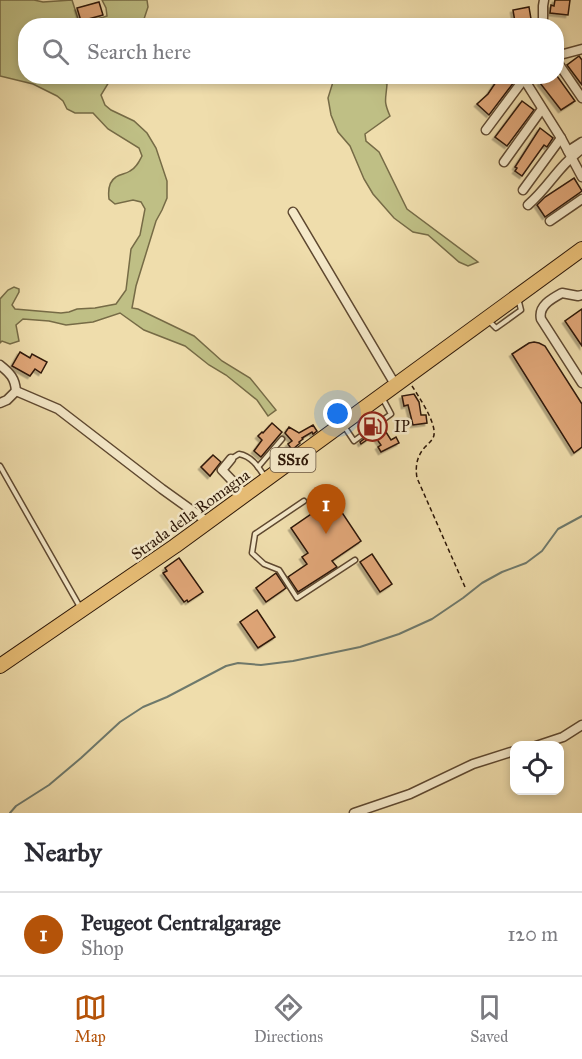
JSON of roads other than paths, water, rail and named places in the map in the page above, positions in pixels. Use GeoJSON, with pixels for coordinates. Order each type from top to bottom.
{"type":"FeatureCollection","features":[{"type":"Feature","properties":{"kind":"main road","name":"Strada della Romagna"},"geometry":{"type":"LineString","coordinates":[[0,666],[208,522],[487,318],[580,254]]}},
{"type":"Feature","properties":{"kind":"street"},"geometry":{"type":"LineString","coordinates":[[543,18],[544,0]]}},
{"type":"Feature","properties":{"kind":"street"},"geometry":{"type":"LineString","coordinates":[[564,54],[582,49]]}},
{"type":"Feature","properties":{"kind":"street"},"geometry":{"type":"LineString","coordinates":[[564,72],[582,98]]}},
{"type":"Feature","properties":{"kind":"street"},"geometry":{"type":"LineString","coordinates":[[486,130],[519,84]]}},
{"type":"Feature","properties":{"kind":"street"},"geometry":{"type":"LineString","coordinates":[[527,84],[561,138],[582,177]]}},
{"type":"Feature","properties":{"kind":"street"},"geometry":{"type":"LineString","coordinates":[[504,162],[542,109]]}},
{"type":"Feature","properties":{"kind":"street"},"geometry":{"type":"LineString","coordinates":[[523,190],[561,138]]}},
{"type":"Feature","properties":{"kind":"street"},"geometry":{"type":"LineString","coordinates":[[528,205],[582,142]]}},
{"type":"Feature","properties":{"kind":"street"},"geometry":{"type":"LineString","coordinates":[[570,154],[582,149]]}},
{"type":"Feature","properties":{"kind":"street"},"geometry":{"type":"LineString","coordinates":[[550,221],[582,199]]}},
{"type":"Feature","properties":{"kind":"street"},"geometry":{"type":"LineString","coordinates":[[293,212],[396,386]]}},
{"type":"Feature","properties":{"kind":"street"},"geometry":{"type":"LineString","coordinates":[[582,295],[562,294],[542,307],[540,313],[582,383]]}},
{"type":"Feature","properties":{"kind":"street"},"geometry":{"type":"LineString","coordinates":[[0,365],[9,372],[15,382],[16,391]]}},
{"type":"Feature","properties":{"kind":"street"},"geometry":{"type":"LineString","coordinates":[[0,403],[16,391]]}},
{"type":"Feature","properties":{"kind":"street"},"geometry":{"type":"LineString","coordinates":[[16,391],[58,410],[208,522]]}},
{"type":"Feature","properties":{"kind":"street"},"geometry":{"type":"LineString","coordinates":[[231,459],[222,470],[246,495]]}},
{"type":"Feature","properties":{"kind":"street"},"geometry":{"type":"LineString","coordinates":[[551,741],[563,737],[582,725]]}},
{"type":"Feature","properties":{"kind":"street"},"geometry":{"type":"LineString","coordinates":[[354,813],[410,794],[473,765],[510,752]]}},
{"type":"Feature","properties":{"kind":"lane"},"geometry":{"type":"LineString","coordinates":[[342,425],[354,441],[381,421],[390,414],[381,396]]}},
{"type":"Feature","properties":{"kind":"lane"},"geometry":{"type":"LineString","coordinates":[[258,467],[282,439]]}},
{"type":"Feature","properties":{"kind":"lane"},"geometry":{"type":"LineString","coordinates":[[231,459],[239,454],[246,455],[267,480]]}},
{"type":"Feature","properties":{"kind":"lane"},"geometry":{"type":"LineString","coordinates":[[0,466],[82,610]]}},
{"type":"Feature","properties":{"kind":"lane"},"geometry":{"type":"LineString","coordinates":[[304,501],[255,534],[252,553],[264,564],[279,570],[297,598],[355,560]]}},
{"type":"Feature","properties":{"kind":"waterway"},"geometry":{"type":"LineString","coordinates":[[10,813],[16,806],[49,785],[120,722],[143,707],[226,666],[238,663],[261,665],[293,661],[360,647],[399,634],[432,619],[482,583],[526,563],[542,551],[558,529],[582,516]]}},
{"type":"Feature","properties":{"kind":"place","name":"IP"},"geometry":{"type":"Point","coordinates":[373,426]}},
{"type":"Feature","properties":{"kind":"place","name":"Peugeot Centralgarage"},"geometry":{"type":"Point","coordinates":[326,534]}}]}
